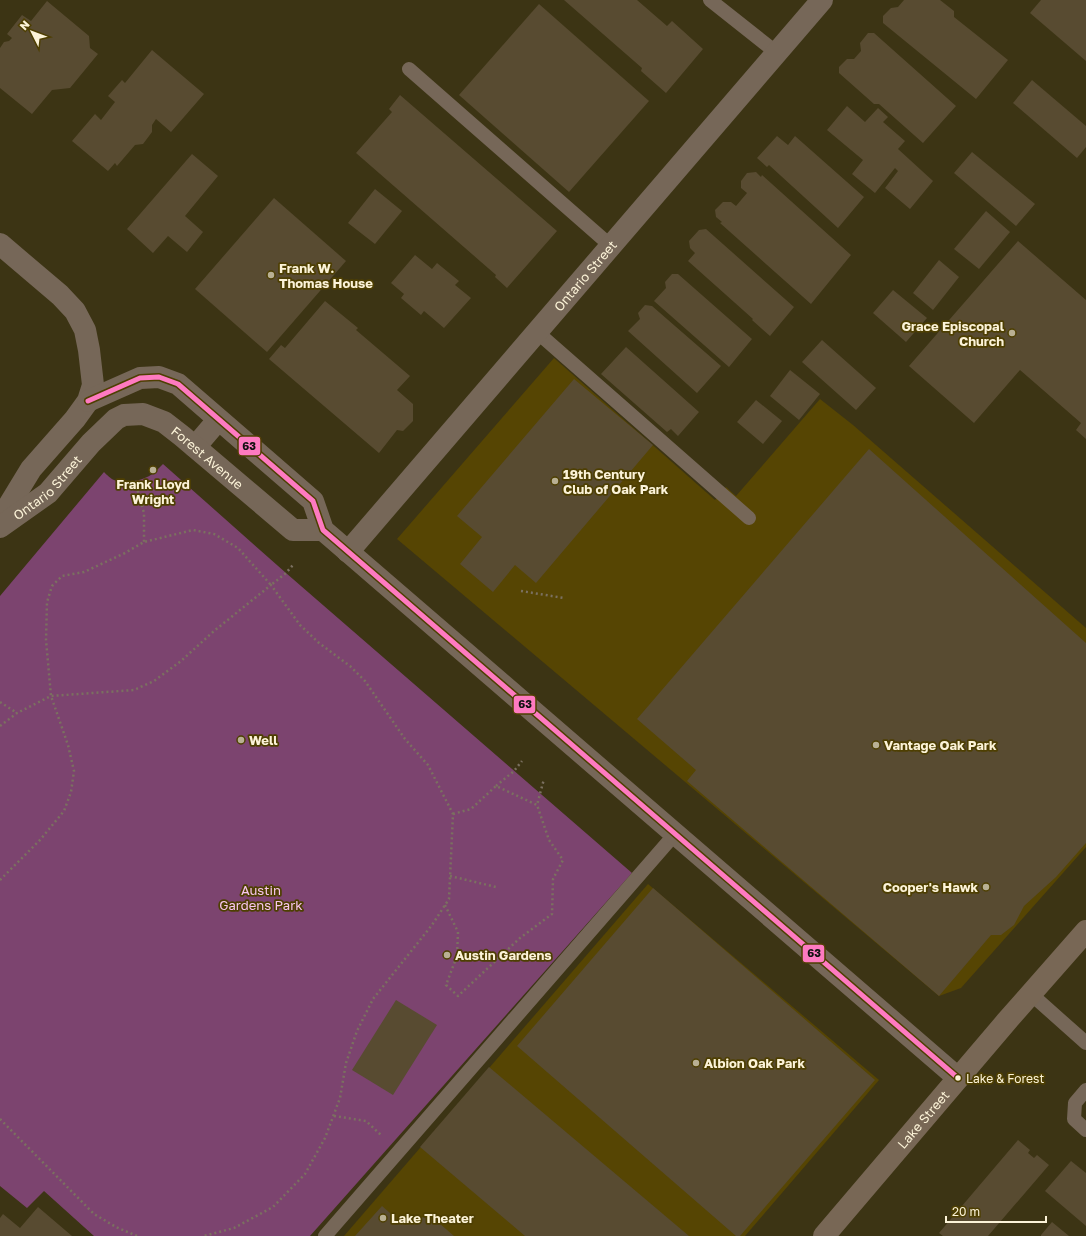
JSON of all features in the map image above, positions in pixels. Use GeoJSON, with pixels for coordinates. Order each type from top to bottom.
{"type":"FeatureCollection","features":[{"type":"Feature","properties":{"kind":"main road","name":"Lake Street"},"geometry":{"type":"LineString","coordinates":[[824,1236],[958,1078],[1086,931]]}},
{"type":"Feature","properties":{"kind":"street","name":"Ontario Street"},"geometry":{"type":"LineString","coordinates":[[348,552],[822,0]]}},
{"type":"Feature","properties":{"kind":"street"},"geometry":{"type":"LineString","coordinates":[[0,244],[60,295],[75,311],[85,330],[89,350],[93,385],[88,401]]}},
{"type":"Feature","properties":{"kind":"street"},"geometry":{"type":"LineString","coordinates":[[88,401],[140,378],[159,377],[178,384],[313,501],[323,530],[958,1078]]}},
{"type":"Feature","properties":{"kind":"street","name":"Ontario Street"},"geometry":{"type":"LineString","coordinates":[[0,520],[31,469],[75,419],[88,401]]}},
{"type":"Feature","properties":{"kind":"street","name":"Forest Avenue"},"geometry":{"type":"LineString","coordinates":[[91,443],[116,419],[124,415],[143,414],[164,422],[293,530],[323,530]]}},
{"type":"Feature","properties":{"kind":"street"},"geometry":{"type":"LineString","coordinates":[[195,447],[218,420]]}},
{"type":"Feature","properties":{"kind":"street","name":"Ontario Street"},"geometry":{"type":"LineString","coordinates":[[0,528],[48,493],[91,443]]}},
{"type":"Feature","properties":{"kind":"lane"},"geometry":{"type":"LineString","coordinates":[[710,0],[777,53]]}},
{"type":"Feature","properties":{"kind":"lane"},"geometry":{"type":"LineString","coordinates":[[409,69],[611,246]]}},
{"type":"Feature","properties":{"kind":"lane"},"geometry":{"type":"LineString","coordinates":[[537,332],[749,518]]}},
{"type":"Feature","properties":{"kind":"lane"},"geometry":{"type":"LineString","coordinates":[[325,1236],[674,834]]}},
{"type":"Feature","properties":{"kind":"lane"},"geometry":{"type":"LineString","coordinates":[[1031,994],[1086,1043]]}},
{"type":"Feature","properties":{"kind":"lane"},"geometry":{"type":"LineString","coordinates":[[1086,1090],[1075,1103],[1074,1119],[1086,1130]]}},
{"type":"Feature","properties":{"kind":"path"},"geometry":{"type":"LineString","coordinates":[[135,481],[144,512],[144,542]]}},
{"type":"Feature","properties":{"kind":"path"},"geometry":{"type":"LineString","coordinates":[[0,880],[40,840],[64,811],[71,792],[74,771],[68,745],[50,696],[46,640],[48,602],[52,586],[62,576],[84,572],[144,542],[193,530],[214,534],[238,548],[271,586],[300,624],[319,643],[350,666],[365,681],[384,706],[405,739],[428,765],[453,814],[449,899],[432,925],[374,999],[357,1031],[346,1063],[340,1098],[334,1116],[325,1138],[305,1174],[273,1207],[234,1228],[204,1236]]}},
{"type":"Feature","properties":{"kind":"path"},"geometry":{"type":"LineString","coordinates":[[0,726],[17,714],[50,696],[134,690],[154,681],[181,661],[214,631],[271,586],[293,565]]}},
{"type":"Feature","properties":{"kind":"path"},"geometry":{"type":"LineString","coordinates":[[521,591],[564,598]]}},
{"type":"Feature","properties":{"kind":"path"},"geometry":{"type":"LineString","coordinates":[[0,702],[17,714]]}},
{"type":"Feature","properties":{"kind":"path"},"geometry":{"type":"LineString","coordinates":[[453,814],[471,809],[514,771],[522,761]]}},
{"type":"Feature","properties":{"kind":"path"},"geometry":{"type":"LineString","coordinates":[[445,905],[458,932],[457,956],[446,985],[458,996],[520,938],[552,914],[553,879],[563,860],[549,840],[537,805],[544,779]]}},
{"type":"Feature","properties":{"kind":"path"},"geometry":{"type":"LineString","coordinates":[[496,786],[537,805]]}},
{"type":"Feature","properties":{"kind":"path"},"geometry":{"type":"LineString","coordinates":[[450,876],[496,886]]}},
{"type":"Feature","properties":{"kind":"path"},"geometry":{"type":"LineString","coordinates":[[334,1116],[366,1121],[399,1151]]}},
{"type":"Feature","properties":{"kind":"path"},"geometry":{"type":"LineString","coordinates":[[0,1119],[94,1214],[116,1227],[137,1236]]}},
{"type":"Feature","properties":{"kind":"shaded area","name":"Vantage Oak Park"},"geometry":{"type":"Polygon","coordinates":[[[554,358],[715,500],[726,487],[736,496],[820,399],[853,425],[1086,628],[1086,847],[961,988],[939,996],[397,539],[554,358]]]}},
{"type":"Feature","properties":{"kind":"shaded area","name":"Albion Oak Park"},"geometry":{"type":"Polygon","coordinates":[[[648,884],[879,1080],[745,1236],[344,1236],[648,884]]]}},
{"type":"Feature","properties":{"kind":"green space","name":"Austin Gardens Park"},"geometry":{"type":"Polygon","coordinates":[[[163,464],[286,573],[632,873],[310,1236],[94,1236],[44,1191],[27,1208],[0,1186],[0,596],[104,472],[114,480],[129,482],[150,476],[163,464]]]}},
{"type":"Feature","properties":{"kind":"building"},"geometry":{"type":"Polygon","coordinates":[[[564,0],[637,0],[667,26],[672,21],[703,49],[666,93],[641,71],[642,68],[564,0]]]}},
{"type":"Feature","properties":{"kind":"building"},"geometry":{"type":"Polygon","coordinates":[[[904,0],[940,0],[954,11],[954,17],[1008,60],[976,99],[883,23],[883,16],[891,8],[898,7],[904,0]]]}},
{"type":"Feature","properties":{"kind":"building"},"geometry":{"type":"Polygon","coordinates":[[[1041,0],[1086,0],[1086,61],[1030,13],[1041,0]]]}},
{"type":"Feature","properties":{"kind":"building"},"geometry":{"type":"Polygon","coordinates":[[[47,1],[89,36],[90,48],[98,54],[70,88],[52,90],[32,114],[0,88],[0,48],[4,42],[9,41],[12,38],[7,34],[22,15],[31,21],[47,1]]]}},
{"type":"Feature","properties":{"kind":"building"},"geometry":{"type":"Polygon","coordinates":[[[539,4],[649,101],[569,192],[459,95],[539,4]]]}},
{"type":"Feature","properties":{"kind":"building"},"geometry":{"type":"Polygon","coordinates":[[[868,33],[874,33],[956,106],[923,143],[879,104],[874,104],[839,73],[839,67],[847,59],[854,59],[861,51],[860,43],[868,33]]]}},
{"type":"Feature","properties":{"kind":"building"},"geometry":{"type":"Polygon","coordinates":[[[152,50],[204,94],[171,132],[156,119],[152,125],[152,132],[143,144],[135,145],[117,166],[115,163],[108,171],[72,141],[95,114],[101,120],[115,102],[108,96],[122,80],[125,83],[152,50]]]}},
{"type":"Feature","properties":{"kind":"building"},"geometry":{"type":"Polygon","coordinates":[[[1032,80],[1086,126],[1086,147],[1077,158],[1013,103],[1032,80]]]}},
{"type":"Feature","properties":{"kind":"building"},"geometry":{"type":"Polygon","coordinates":[[[400,95],[557,231],[507,288],[495,277],[496,275],[356,153],[392,112],[389,109],[400,95]]]}},
{"type":"Feature","properties":{"kind":"building"},"geometry":{"type":"Polygon","coordinates":[[[847,106],[865,122],[878,108],[888,117],[883,122],[905,141],[898,149],[933,181],[910,209],[885,188],[898,171],[895,168],[875,193],[852,174],[863,160],[827,130],[847,106]]]}},
{"type":"Feature","properties":{"kind":"building"},"geometry":{"type":"Polygon","coordinates":[[[777,136],[788,145],[795,136],[864,197],[838,228],[769,165],[767,167],[757,158],[777,136]]]}},
{"type":"Feature","properties":{"kind":"building"},"geometry":{"type":"Polygon","coordinates":[[[972,152],[1035,204],[1016,226],[954,173],[972,152]]]}},
{"type":"Feature","properties":{"kind":"building"},"geometry":{"type":"Polygon","coordinates":[[[192,154],[218,176],[185,216],[203,232],[187,252],[168,236],[153,253],[127,229],[192,154]]]}},
{"type":"Feature","properties":{"kind":"building"},"geometry":{"type":"Polygon","coordinates":[[[756,172],[761,177],[762,175],[851,255],[811,304],[720,223],[722,222],[716,217],[715,210],[723,202],[731,202],[736,206],[747,193],[741,188],[741,181],[747,173],[756,172]]]}},
{"type":"Feature","properties":{"kind":"building"},"geometry":{"type":"Polygon","coordinates":[[[375,189],[402,211],[375,244],[348,223],[375,189]]]}},
{"type":"Feature","properties":{"kind":"building","name":"Frank W. Thomas House"},"geometry":{"type":"Polygon","coordinates":[[[274,198],[346,261],[267,352],[195,289],[274,198]]]}},
{"type":"Feature","properties":{"kind":"building"},"geometry":{"type":"Polygon","coordinates":[[[986,211],[1010,232],[979,269],[954,249],[986,211]]]}},
{"type":"Feature","properties":{"kind":"building"},"geometry":{"type":"Polygon","coordinates":[[[706,229],[794,307],[770,336],[688,261],[695,253],[690,248],[689,241],[699,230],[706,229]]]}},
{"type":"Feature","properties":{"kind":"building","name":"Grace Episcopal Church"},"geometry":{"type":"Polygon","coordinates":[[[1018,241],[1086,300],[1086,439],[1076,430],[1081,423],[1020,370],[974,423],[909,366],[1018,241]]]}},
{"type":"Feature","properties":{"kind":"building"},"geometry":{"type":"Polygon","coordinates":[[[415,255],[432,269],[437,263],[459,281],[455,285],[471,298],[444,328],[424,311],[421,315],[401,298],[404,294],[391,283],[415,255]]]}},
{"type":"Feature","properties":{"kind":"building"},"geometry":{"type":"Polygon","coordinates":[[[939,260],[959,277],[933,310],[913,293],[939,260]]]}},
{"type":"Feature","properties":{"kind":"building"},"geometry":{"type":"Polygon","coordinates":[[[672,274],[678,274],[752,339],[729,367],[654,301],[666,288],[665,282],[672,274]]]}},
{"type":"Feature","properties":{"kind":"building"},"geometry":{"type":"Polygon","coordinates":[[[893,290],[927,318],[906,342],[873,313],[893,290]]]}},
{"type":"Feature","properties":{"kind":"building"},"geometry":{"type":"Polygon","coordinates":[[[325,301],[358,328],[356,330],[410,376],[397,390],[413,404],[413,421],[403,431],[397,430],[379,453],[269,359],[281,345],[285,348],[325,301]]]}},
{"type":"Feature","properties":{"kind":"building"},"geometry":{"type":"Polygon","coordinates":[[[645,305],[652,306],[721,366],[697,393],[628,331],[640,319],[638,313],[645,305]]]}},
{"type":"Feature","properties":{"kind":"building"},"geometry":{"type":"Polygon","coordinates":[[[822,340],[876,388],[856,410],[802,362],[822,340]]]}},
{"type":"Feature","properties":{"kind":"building"},"geometry":{"type":"Polygon","coordinates":[[[626,347],[699,412],[678,436],[671,429],[667,432],[601,374],[626,347]]]}},
{"type":"Feature","properties":{"kind":"building"},"geometry":{"type":"Polygon","coordinates":[[[790,370],[820,394],[799,420],[770,396],[790,370]]]}},
{"type":"Feature","properties":{"kind":"building","name":"19th Century Club of Oak Park"},"geometry":{"type":"Polygon","coordinates":[[[574,379],[653,445],[536,583],[515,565],[493,592],[460,564],[482,537],[457,516],[574,379]]]}},
{"type":"Feature","properties":{"kind":"building"},"geometry":{"type":"Polygon","coordinates":[[[756,400],[782,421],[763,444],[737,422],[756,400]]]}},
{"type":"Feature","properties":{"kind":"building","name":"Vantage Oak Park"},"geometry":{"type":"Polygon","coordinates":[[[869,449],[1086,643],[1086,843],[1056,877],[1024,906],[1014,925],[1001,935],[991,935],[939,996],[687,781],[696,770],[637,719],[869,449]]]}},
{"type":"Feature","properties":{"kind":"building","name":"Albion Oak Park"},"geometry":{"type":"Polygon","coordinates":[[[653,888],[875,1080],[740,1236],[736,1236],[517,1046],[653,888]]]}},
{"type":"Feature","properties":{"kind":"building"},"geometry":{"type":"Polygon","coordinates":[[[396,1000],[437,1025],[393,1095],[352,1070],[396,1000]]]}},
{"type":"Feature","properties":{"kind":"building"},"geometry":{"type":"Polygon","coordinates":[[[489,1067],[689,1236],[525,1236],[420,1147],[489,1067]]]}},
{"type":"Feature","properties":{"kind":"building"},"geometry":{"type":"Polygon","coordinates":[[[1018,1140],[1030,1150],[1028,1153],[1034,1158],[1037,1155],[1049,1165],[988,1236],[943,1236],[939,1233],[1018,1140]]]}},
{"type":"Feature","properties":{"kind":"building"},"geometry":{"type":"Polygon","coordinates":[[[1071,1161],[1086,1173],[1086,1226],[1045,1191],[1071,1161]]]}},
{"type":"Feature","properties":{"kind":"building","name":"Lake Theater"},"geometry":{"type":"Polygon","coordinates":[[[382,1206],[399,1221],[431,1216],[454,1236],[355,1236],[382,1206]]]}},
{"type":"Feature","properties":{"kind":"building"},"geometry":{"type":"Polygon","coordinates":[[[38,1207],[72,1236],[0,1236],[0,1218],[3,1214],[20,1228],[38,1207]]]}},
{"type":"Feature","properties":{"kind":"building"},"geometry":{"type":"Polygon","coordinates":[[[1052,1222],[1069,1236],[1041,1236],[1052,1222]]]}},
{"type":"Feature","properties":{"kind":"transit line","name":"63"},"geometry":{"type":"LineString","coordinates":[[88,401],[140,378],[159,377],[178,384],[313,501],[323,530],[958,1078]]}},
{"type":"Feature","properties":{"kind":"place","name":"Frank W. Thomas House"},"geometry":{"type":"Point","coordinates":[271,275]}},
{"type":"Feature","properties":{"kind":"place","name":"Grace Episcopal Church"},"geometry":{"type":"Point","coordinates":[1012,333]}},
{"type":"Feature","properties":{"kind":"place","name":"Frank Lloyd Wright"},"geometry":{"type":"Point","coordinates":[153,470]}},
{"type":"Feature","properties":{"kind":"place","name":"19th Century Club of Oak Park"},"geometry":{"type":"Point","coordinates":[555,481]}},
{"type":"Feature","properties":{"kind":"place","name":"Well"},"geometry":{"type":"Point","coordinates":[241,740]}},
{"type":"Feature","properties":{"kind":"place","name":"Vantage Oak Park"},"geometry":{"type":"Point","coordinates":[876,745]}},
{"type":"Feature","properties":{"kind":"place","name":"Cooper's Hawk"},"geometry":{"type":"Point","coordinates":[986,887]}},
{"type":"Feature","properties":{"kind":"place","name":"Austin Gardens"},"geometry":{"type":"Point","coordinates":[447,955]}},
{"type":"Feature","properties":{"kind":"place","name":"Albion Oak Park"},"geometry":{"type":"Point","coordinates":[696,1063]}},
{"type":"Feature","properties":{"kind":"place","name":"Lake & Forest"},"geometry":{"type":"Point","coordinates":[958,1078]}},
{"type":"Feature","properties":{"kind":"place","name":"Lake Theater"},"geometry":{"type":"Point","coordinates":[383,1218]}}]}
